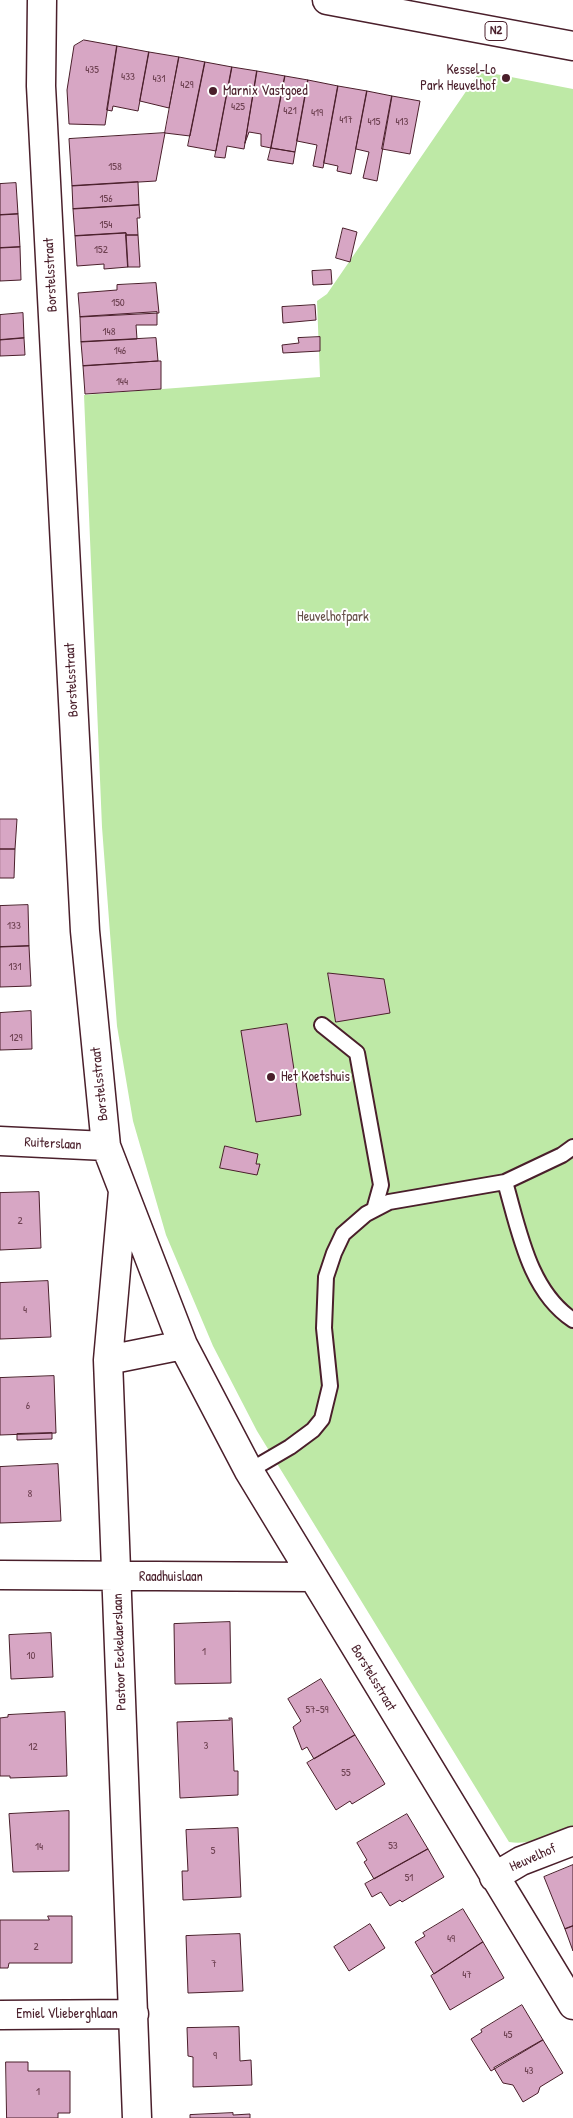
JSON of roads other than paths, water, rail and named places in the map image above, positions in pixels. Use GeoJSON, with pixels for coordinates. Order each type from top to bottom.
{"type":"FeatureCollection","features":[{"type":"Feature","properties":{"kind":"street","name":"Borstelsstraat"},"geometry":{"type":"LineString","coordinates":[[42,0],[41,86],[85,931],[106,1146],[124,1186],[183,1345],[249,1471],[573,2005]]}},
{"type":"Feature","properties":{"kind":"street","name":"N2"},"geometry":{"type":"LineString","coordinates":[[327,0],[573,46]]}},
{"type":"Feature","properties":{"kind":"street","name":"Ruiterslaan"},"geometry":{"type":"LineString","coordinates":[[0,1141],[106,1146]]}},
{"type":"Feature","properties":{"kind":"street","name":"Pastoor Eeckelaerslaan"},"geometry":{"type":"LineString","coordinates":[[124,1186],[108,1360],[138,2118]]}},
{"type":"Feature","properties":{"kind":"street"},"geometry":{"type":"LineString","coordinates":[[108,1360],[183,1345]]}},
{"type":"Feature","properties":{"kind":"street","name":"Raadhuislaan"},"geometry":{"type":"LineString","coordinates":[[0,1575],[312,1577]]}},
{"type":"Feature","properties":{"kind":"street","name":"Heuvelhof"},"geometry":{"type":"LineString","coordinates":[[494,1877],[521,1861],[573,1841]]}},
{"type":"Feature","properties":{"kind":"street","name":"Emiel Vlieberghlaan"},"geometry":{"type":"LineString","coordinates":[[0,2014],[134,2014]]}},
{"type":"Feature","properties":{"kind":"lane"},"geometry":{"type":"LineString","coordinates":[[322,1025],[357,1053],[381,1185],[374,1210]]}},
{"type":"Feature","properties":{"kind":"lane"},"geometry":{"type":"LineString","coordinates":[[249,1471],[313,1430],[322,1419],[330,1386],[324,1328],[326,1277],[343,1234],[374,1210],[389,1202],[505,1182],[562,1155],[573,1147]]}},
{"type":"Feature","properties":{"kind":"lane"},"geometry":{"type":"LineString","coordinates":[[505,1182],[528,1259],[543,1290],[558,1310],[573,1320]]}},
{"type":"Feature","properties":{"kind":"place","name":"Kessel-Lo Park Heuvelhof"},"geometry":{"type":"Point","coordinates":[506,78]}},
{"type":"Feature","properties":{"kind":"place","name":"Marnix Vastgoed"},"geometry":{"type":"Point","coordinates":[213,91]}},
{"type":"Feature","properties":{"kind":"place","name":"Het Koetshuis"},"geometry":{"type":"Point","coordinates":[271,1077]}},
{"type":"Feature","properties":{"kind":"park label","name":"Heuvelhofpark"},"geometry":{"type":"Point","coordinates":[333,617]}}]}
